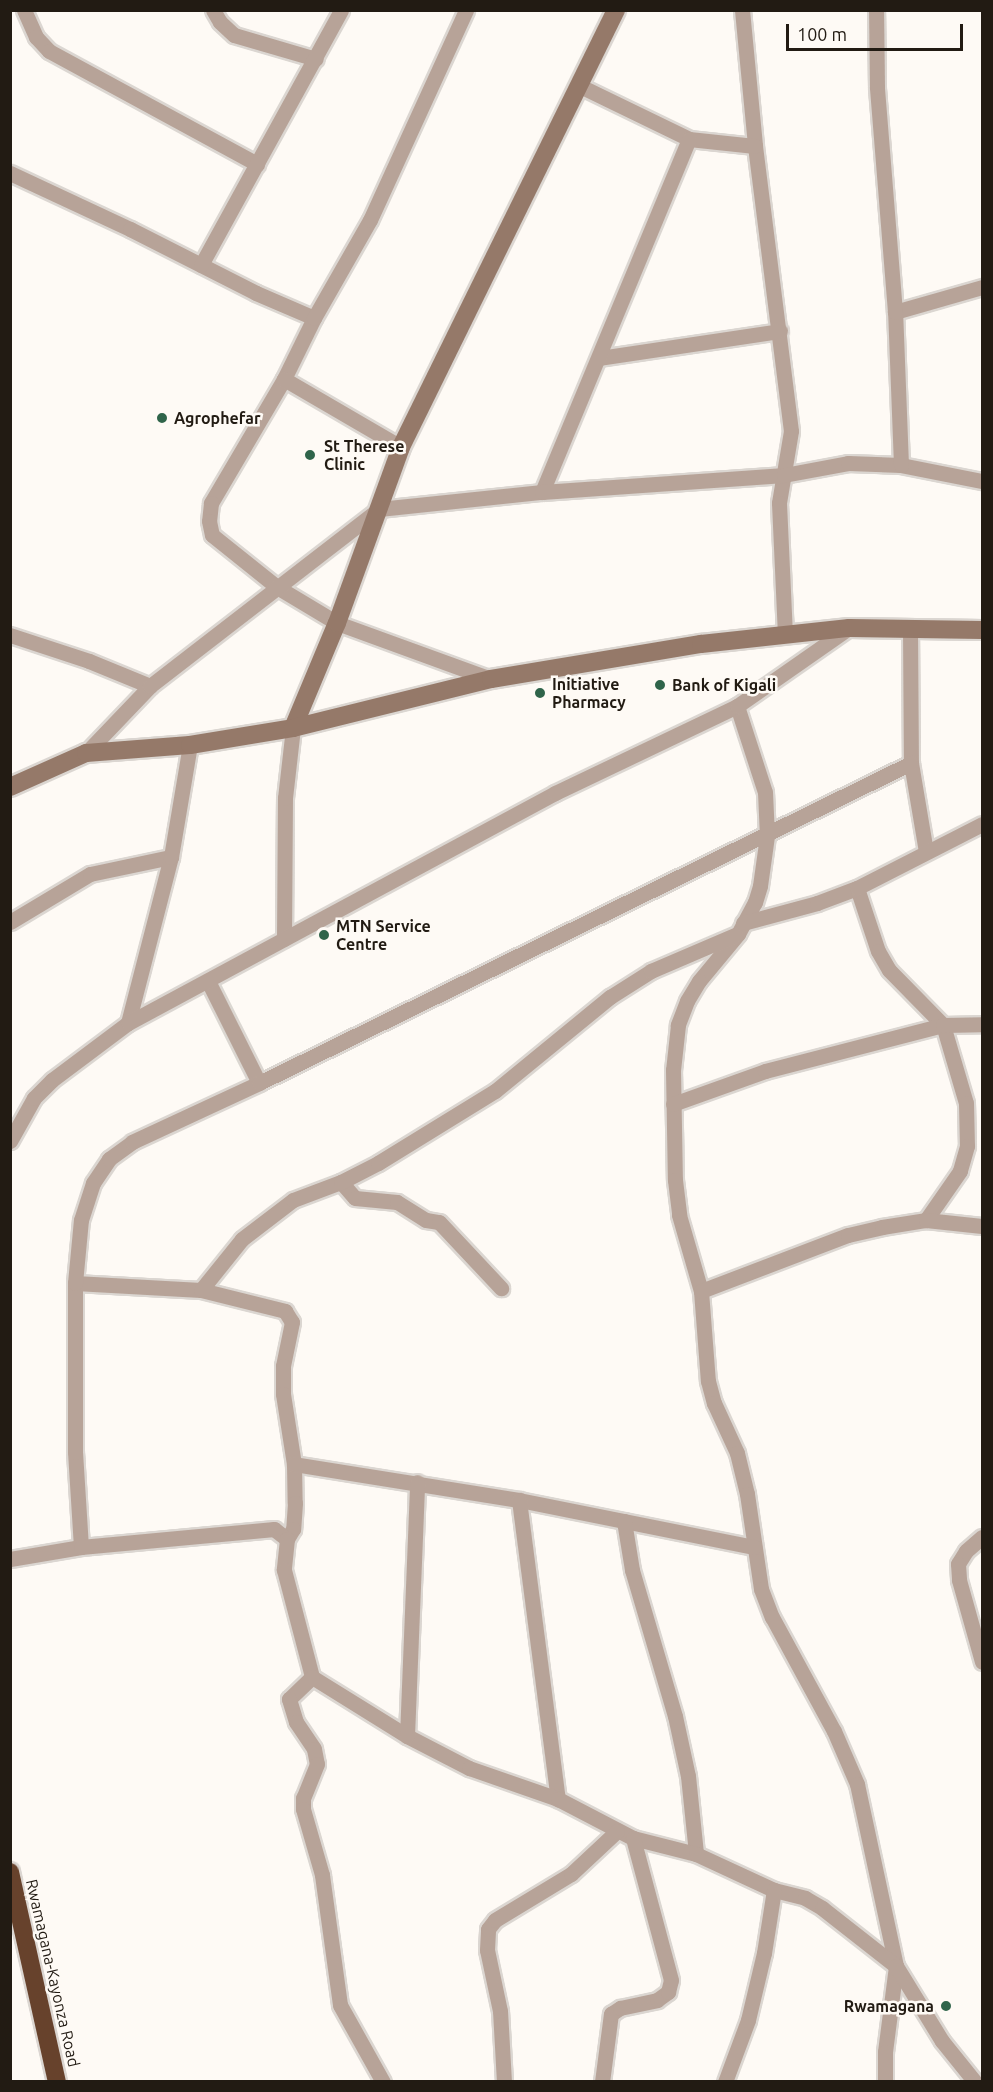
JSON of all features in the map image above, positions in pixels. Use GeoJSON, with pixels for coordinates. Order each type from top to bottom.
{"type":"FeatureCollection","features":[{"type":"Feature","properties":{"kind":"highway","name":"Rwamagana-Kayonza Road"},"geometry":{"type":"LineString","coordinates":[[10,1872],[57,2082]]}},
{"type":"Feature","properties":{"kind":"main road"},"geometry":{"type":"LineString","coordinates":[[293,728],[337,623],[401,447],[616,10]]}},
{"type":"Feature","properties":{"kind":"main road"},"geometry":{"type":"LineString","coordinates":[[10,787],[86,753],[190,745],[293,728],[491,679],[785,633],[849,628],[910,627],[982,630]]}},
{"type":"Feature","properties":{"kind":"street"},"geometry":{"type":"LineString","coordinates":[[24,10],[36,37],[50,51],[257,164]]}},
{"type":"Feature","properties":{"kind":"street"},"geometry":{"type":"LineString","coordinates":[[213,10],[220,22],[234,35],[316,58]]}},
{"type":"Feature","properties":{"kind":"street"},"geometry":{"type":"LineString","coordinates":[[201,265],[341,10]]}},
{"type":"Feature","properties":{"kind":"street"},"geometry":{"type":"LineString","coordinates":[[466,10],[370,220],[314,318],[284,379],[211,503],[209,521],[212,536],[277,587],[337,623],[491,679]]}},
{"type":"Feature","properties":{"kind":"street"},"geometry":{"type":"LineString","coordinates":[[742,10],[755,146],[791,431],[779,503],[778,524],[785,633]]}},
{"type":"Feature","properties":{"kind":"street"},"geometry":{"type":"LineString","coordinates":[[876,10],[877,87],[896,312],[901,465]]}},
{"type":"Feature","properties":{"kind":"street"},"geometry":{"type":"LineString","coordinates":[[580,86],[689,139],[755,146]]}},
{"type":"Feature","properties":{"kind":"street"},"geometry":{"type":"LineString","coordinates":[[542,492],[689,139]]}},
{"type":"Feature","properties":{"kind":"street"},"geometry":{"type":"LineString","coordinates":[[10,173],[130,228],[201,265],[314,318]]}},
{"type":"Feature","properties":{"kind":"street"},"geometry":{"type":"LineString","coordinates":[[896,312],[982,286]]}},
{"type":"Feature","properties":{"kind":"street"},"geometry":{"type":"LineString","coordinates":[[599,358],[780,332]]}},
{"type":"Feature","properties":{"kind":"street"},"geometry":{"type":"LineString","coordinates":[[284,379],[401,447]]}},
{"type":"Feature","properties":{"kind":"street"},"geometry":{"type":"LineString","coordinates":[[86,753],[150,686],[379,508],[542,492],[784,475],[848,463],[901,465],[982,481]]}},
{"type":"Feature","properties":{"kind":"street"},"geometry":{"type":"LineString","coordinates":[[910,627],[911,763],[926,852]]}},
{"type":"Feature","properties":{"kind":"street"},"geometry":{"type":"LineString","coordinates":[[10,1142],[34,1098],[52,1080],[128,1023],[555,793],[736,706],[849,628]]}},
{"type":"Feature","properties":{"kind":"street"},"geometry":{"type":"LineString","coordinates":[[10,635],[89,661],[150,686]]}},
{"type":"Feature","properties":{"kind":"street"},"geometry":{"type":"LineString","coordinates":[[736,706],[765,792],[767,836],[760,886],[740,928],[699,981],[687,1001],[677,1036],[672,1070],[675,1180],[679,1215],[701,1291],[708,1382],[714,1403],[737,1453],[747,1494],[761,1589],[772,1617],[834,1731],[857,1784],[896,1966],[885,2052],[885,2082]]}},
{"type":"Feature","properties":{"kind":"street"},"geometry":{"type":"LineString","coordinates":[[284,939],[285,798],[293,728]]}},
{"type":"Feature","properties":{"kind":"street"},"geometry":{"type":"LineString","coordinates":[[128,1023],[171,857],[190,745]]}},
{"type":"Feature","properties":{"kind":"street"},"geometry":{"type":"LineString","coordinates":[[81,1547],[75,1452],[75,1283],[81,1220],[93,1183],[109,1160],[132,1143],[767,836],[911,763]]}},
{"type":"Feature","properties":{"kind":"street"},"geometry":{"type":"LineString","coordinates":[[201,1290],[242,1239],[293,1200],[340,1182],[378,1163],[495,1091],[610,997],[651,971],[740,928],[857,888],[982,824]]}},
{"type":"Feature","properties":{"kind":"street"},"geometry":{"type":"LineString","coordinates":[[10,922],[90,874],[171,857]]}},
{"type":"Feature","properties":{"kind":"street"},"geometry":{"type":"LineString","coordinates":[[857,888],[878,951],[889,970],[942,1025],[966,1103],[967,1146],[960,1171],[926,1220]]}},
{"type":"Feature","properties":{"kind":"street"},"geometry":{"type":"LineString","coordinates":[[208,981],[260,1083]]}},
{"type":"Feature","properties":{"kind":"street"},"geometry":{"type":"LineString","coordinates":[[673,1104],[765,1071],[942,1025],[982,1024]]}},
{"type":"Feature","properties":{"kind":"street"},"geometry":{"type":"LineString","coordinates":[[340,1182],[355,1198],[397,1202],[426,1220],[439,1222],[501,1288]]}},
{"type":"Feature","properties":{"kind":"street"},"geometry":{"type":"LineString","coordinates":[[701,1291],[848,1235],[926,1220],[982,1226]]}},
{"type":"Feature","properties":{"kind":"street"},"geometry":{"type":"LineString","coordinates":[[75,1283],[201,1290],[285,1311],[292,1322],[283,1366],[283,1394],[294,1464],[293,1528],[287,1539],[284,1570],[312,1677],[407,1736],[469,1768],[558,1799],[633,1838],[696,1854],[774,1890],[805,1898],[822,1908],[896,1966],[942,2040],[975,2082]]}},
{"type":"Feature","properties":{"kind":"street"},"geometry":{"type":"LineString","coordinates":[[294,1464],[519,1500],[754,1547]]}},
{"type":"Feature","properties":{"kind":"street"},"geometry":{"type":"LineString","coordinates":[[407,1736],[417,1482]]}},
{"type":"Feature","properties":{"kind":"street"},"geometry":{"type":"LineString","coordinates":[[519,1500],[558,1799]]}},
{"type":"Feature","properties":{"kind":"street"},"geometry":{"type":"LineString","coordinates":[[624,1521],[635,1581],[672,1706],[686,1766],[696,1854]]}},
{"type":"Feature","properties":{"kind":"street"},"geometry":{"type":"LineString","coordinates":[[10,1559],[81,1547],[274,1529],[287,1539]]}},
{"type":"Feature","properties":{"kind":"street"},"geometry":{"type":"LineString","coordinates":[[982,1538],[966,1551],[958,1564],[959,1580],[982,1662]]}},
{"type":"Feature","properties":{"kind":"street"},"geometry":{"type":"LineString","coordinates":[[312,1677],[290,1699],[296,1722],[314,1749],[317,1764],[303,1798],[303,1809],[322,1875],[338,1998],[383,2082]]}},
{"type":"Feature","properties":{"kind":"street"},"geometry":{"type":"LineString","coordinates":[[504,2082],[500,2011],[485,1939],[488,1929],[495,1920],[571,1874],[617,1831]]}},
{"type":"Feature","properties":{"kind":"street"},"geometry":{"type":"LineString","coordinates":[[602,2082],[611,2014],[620,2008],[657,2000],[668,1992],[671,1980],[633,1838]]}},
{"type":"Feature","properties":{"kind":"street"},"geometry":{"type":"LineString","coordinates":[[725,2082],[748,2020],[764,1953],[774,1890]]}},
{"type":"Feature","properties":{"kind":"place","name":"Agrophefar"},"geometry":{"type":"Point","coordinates":[162,418]}},
{"type":"Feature","properties":{"kind":"place","name":"St Therese Clinic"},"geometry":{"type":"Point","coordinates":[310,455]}},
{"type":"Feature","properties":{"kind":"place","name":"Bank of Kigali"},"geometry":{"type":"Point","coordinates":[660,685]}},
{"type":"Feature","properties":{"kind":"place","name":"Initiative Pharmacy"},"geometry":{"type":"Point","coordinates":[540,693]}},
{"type":"Feature","properties":{"kind":"place","name":"MTN Service Centre"},"geometry":{"type":"Point","coordinates":[324,935]}},
{"type":"Feature","properties":{"kind":"place","name":"Rwamagana"},"geometry":{"type":"Point","coordinates":[946,2006]}}]}
